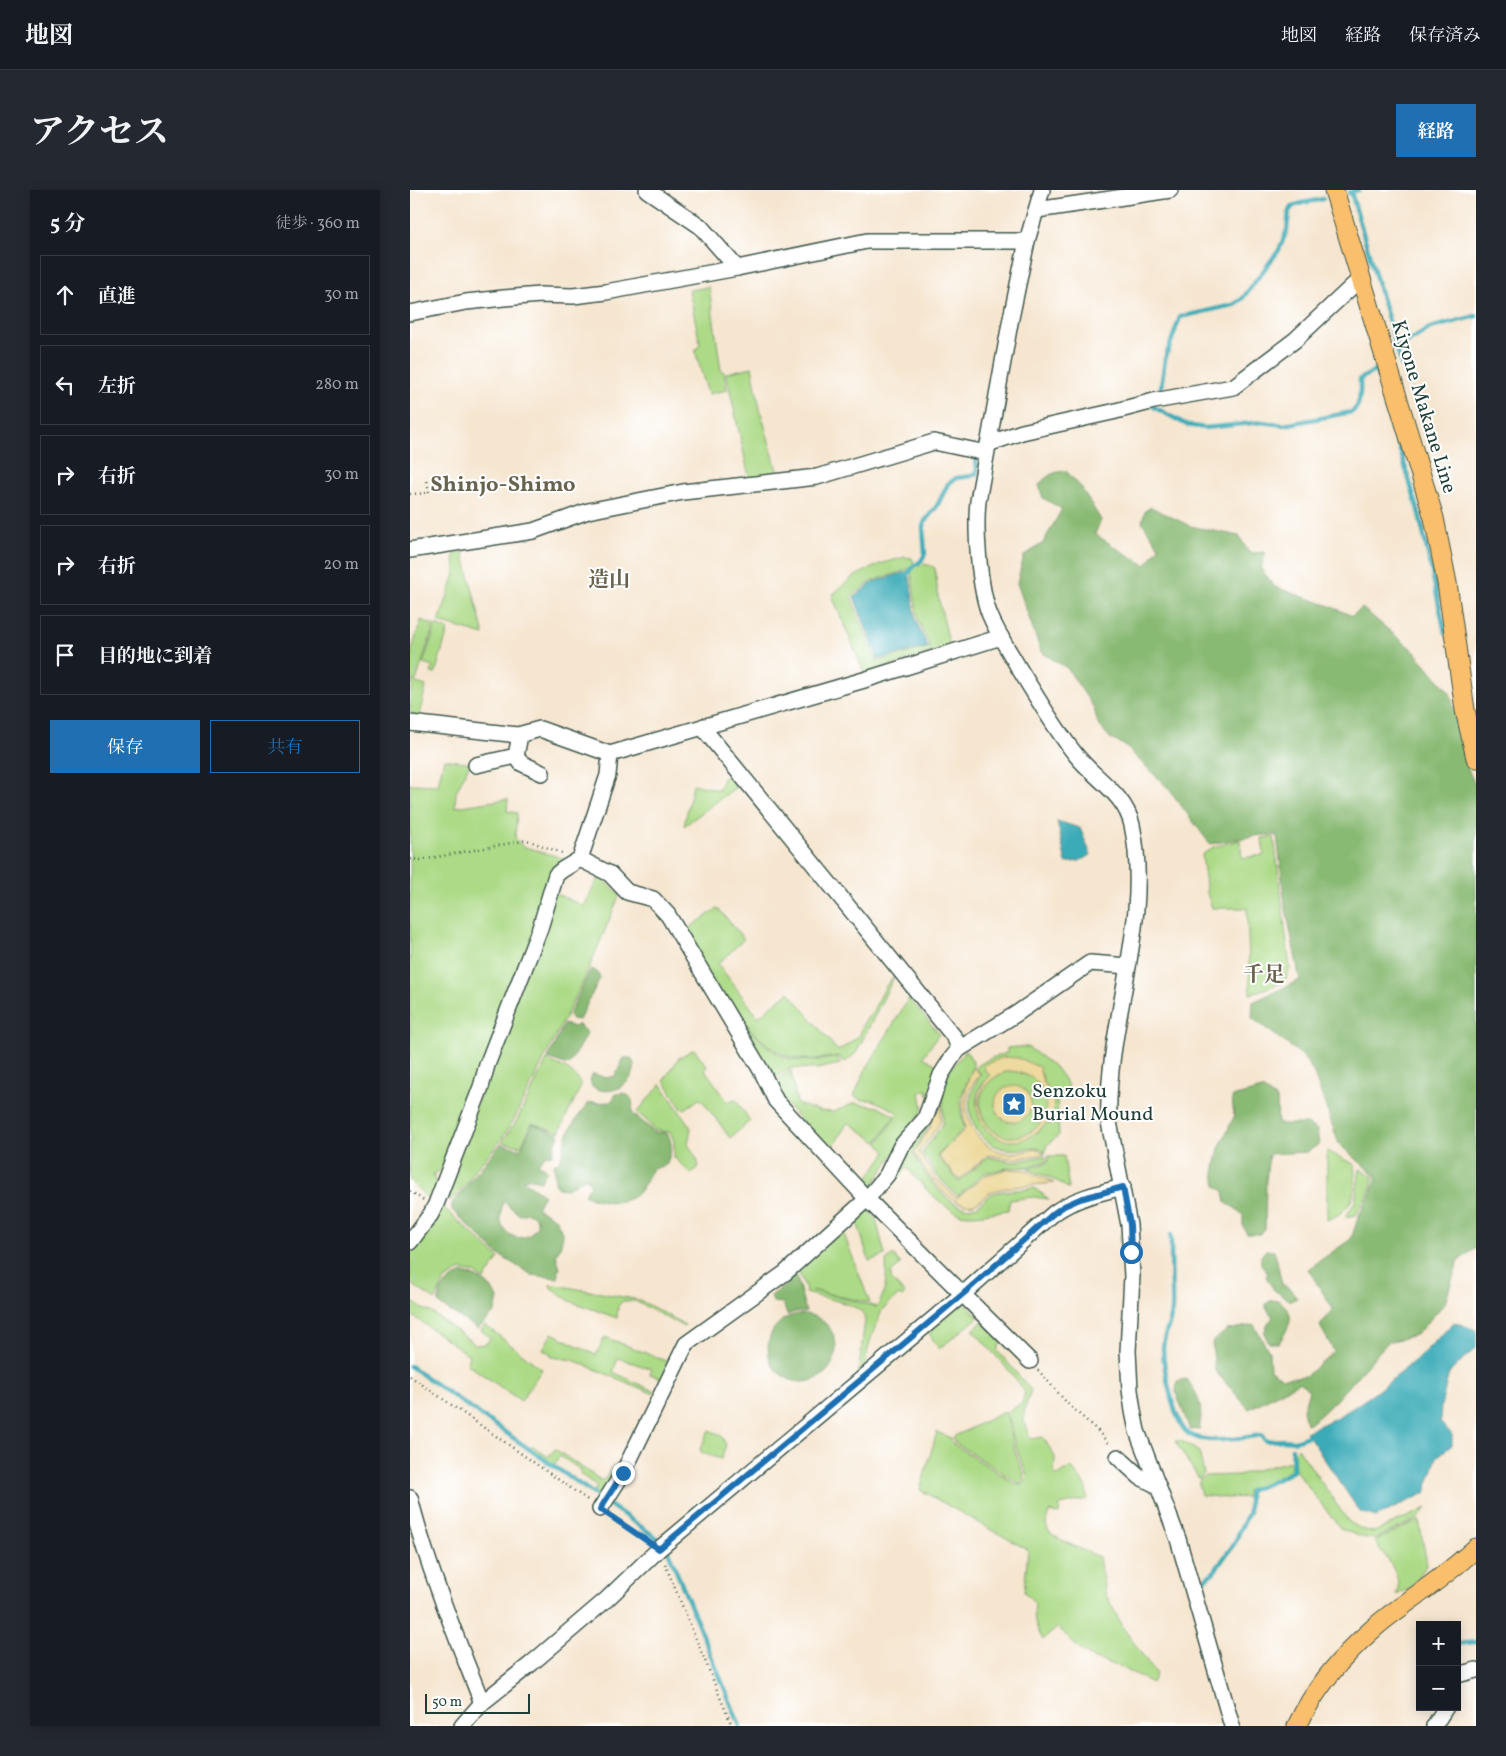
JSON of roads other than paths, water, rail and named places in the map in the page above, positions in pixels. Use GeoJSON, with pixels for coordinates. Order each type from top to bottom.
{"type":"FeatureCollection","features":[{"type":"Feature","properties":{"kind":"main road","name":"Kiyone Makane Line"},"geometry":{"type":"LineString","coordinates":[[1334,190],[1434,518],[1447,583],[1465,710],[1476,758]]}},
{"type":"Feature","properties":{"kind":"main road"},"geometry":{"type":"LineString","coordinates":[[1297,1726],[1316,1694],[1353,1647],[1376,1626],[1476,1548]]}},
{"type":"Feature","properties":{"kind":"street"},"geometry":{"type":"LineString","coordinates":[[647,190],[700,226],[737,268]]}},
{"type":"Feature","properties":{"kind":"street"},"geometry":{"type":"LineString","coordinates":[[1042,190],[1027,241],[978,501],[977,524],[985,598],[1000,637],[1049,718],[1076,756],[1118,797],[1132,823],[1136,847],[1138,883],[1128,966],[1114,1042],[1108,1108],[1109,1122],[1130,1225],[1132,1276],[1128,1351],[1130,1390],[1137,1431],[1178,1538],[1232,1726]]}},
{"type":"Feature","properties":{"kind":"street"},"geometry":{"type":"LineString","coordinates":[[1037,210],[1170,190]]}},
{"type":"Feature","properties":{"kind":"street"},"geometry":{"type":"LineString","coordinates":[[410,313],[466,302],[504,298],[540,295],[590,295],[737,268],[867,241],[1027,241]]}},
{"type":"Feature","properties":{"kind":"street"},"geometry":{"type":"LineString","coordinates":[[410,550],[533,532],[588,511],[682,492],[818,477],[934,442],[987,448],[1022,432],[1154,401],[1233,387],[1295,340],[1360,279]]}},
{"type":"Feature","properties":{"kind":"street"},"geometry":{"type":"LineString","coordinates":[[410,723],[520,735],[540,729],[610,754],[864,680],[1000,637]]}},
{"type":"Feature","properties":{"kind":"street"},"geometry":{"type":"LineString","coordinates":[[704,726],[713,740],[955,1038],[959,1049]]}},
{"type":"Feature","properties":{"kind":"street"},"geometry":{"type":"LineString","coordinates":[[520,735],[516,756],[521,763],[542,773]]}},
{"type":"Feature","properties":{"kind":"street"},"geometry":{"type":"LineString","coordinates":[[410,1242],[431,1214],[436,1204],[481,1087],[487,1064],[540,928],[556,875],[580,859],[608,775],[610,754]]}},
{"type":"Feature","properties":{"kind":"street"},"geometry":{"type":"LineString","coordinates":[[476,765],[516,756]]}},
{"type":"Feature","properties":{"kind":"street"},"geometry":{"type":"LineString","coordinates":[[580,859],[610,874],[628,892],[653,899],[668,915],[762,1072],[776,1101],[868,1199],[1030,1361]]}},
{"type":"Feature","properties":{"kind":"street"},"geometry":{"type":"LineString","coordinates":[[603,1505],[623,1473],[686,1344],[785,1273],[868,1199],[887,1175],[901,1146],[925,1119],[941,1074],[959,1049],[1016,1014],[1090,963],[1128,966]]}},
{"type":"Feature","properties":{"kind":"street"},"geometry":{"type":"LineString","coordinates":[[462,1726],[482,1703],[532,1664],[607,1599],[662,1547],[963,1294],[1064,1206],[1088,1196],[1123,1187]]}},
{"type":"Feature","properties":{"kind":"street"},"geometry":{"type":"LineString","coordinates":[[1118,1457],[1140,1477],[1158,1486]]}},
{"type":"Feature","properties":{"kind":"street"},"geometry":{"type":"LineString","coordinates":[[410,1498],[436,1581],[482,1703]]}},
{"type":"Feature","properties":{"kind":"street"},"geometry":{"type":"LineString","coordinates":[[1461,1674],[1476,1670]]}},
{"type":"Feature","properties":{"kind":"street"},"geometry":{"type":"LineString","coordinates":[[1434,1726],[1443,1711]]}},
{"type":"Feature","properties":{"kind":"water"},"geometry":{"type":"Polygon","coordinates":[[[909,571],[916,621],[928,647],[878,659],[854,597],[873,582],[909,571]]]}},
{"type":"Feature","properties":{"kind":"water"},"geometry":{"type":"Polygon","coordinates":[[[1057,821],[1080,828],[1091,855],[1079,861],[1066,863],[1057,821]]]}},
{"type":"Feature","properties":{"kind":"water"},"geometry":{"type":"Polygon","coordinates":[[[1454,1322],[1476,1330],[1476,1348],[1449,1373],[1441,1406],[1440,1422],[1452,1434],[1452,1445],[1437,1457],[1425,1493],[1376,1517],[1360,1512],[1306,1432],[1341,1415],[1372,1395],[1414,1361],[1454,1322]]]}},
{"type":"Feature","properties":{"kind":"waterway"},"geometry":{"type":"LineString","coordinates":[[1351,192],[1359,190]]}},
{"type":"Feature","properties":{"kind":"waterway"},"geometry":{"type":"LineString","coordinates":[[1349,193],[1351,192],[1402,366]]}},
{"type":"Feature","properties":{"kind":"waterway"},"geometry":{"type":"LineString","coordinates":[[1160,394],[1165,359],[1180,317],[1233,305],[1242,299],[1279,250],[1287,230],[1289,211],[1293,206],[1323,199]]}},
{"type":"Feature","properties":{"kind":"waterway"},"geometry":{"type":"LineString","coordinates":[[1397,349],[1430,328],[1476,316]]}},
{"type":"Feature","properties":{"kind":"waterway"},"geometry":{"type":"LineString","coordinates":[[1154,407],[1187,425],[1205,428],[1262,422],[1284,425],[1352,412],[1359,401],[1360,379],[1376,370],[1419,513],[1445,632]]}},
{"type":"Feature","properties":{"kind":"waterway"},"geometry":{"type":"LineString","coordinates":[[907,575],[921,561],[925,554],[923,527],[925,521],[937,506],[948,484],[956,478],[976,474],[976,459]]}},
{"type":"Feature","properties":{"kind":"waterway"},"geometry":{"type":"LineString","coordinates":[[1171,1235],[1172,1308],[1163,1348],[1170,1394],[1174,1408],[1184,1428],[1189,1434],[1196,1437],[1214,1440],[1261,1435],[1266,1441],[1295,1441],[1313,1434]]}},
{"type":"Feature","properties":{"kind":"waterway"},"geometry":{"type":"LineString","coordinates":[[410,1366],[660,1540],[668,1551],[740,1726]]}},
{"type":"Feature","properties":{"kind":"waterway"},"geometry":{"type":"LineString","coordinates":[[1199,1584],[1214,1572],[1236,1541],[1249,1512],[1249,1491],[1293,1471],[1292,1448]]}},
{"type":"Feature","properties":{"kind":"waterway"},"geometry":{"type":"LineString","coordinates":[[1461,1644],[1476,1642]]}},
{"type":"Feature","properties":{"kind":"place","name":"Senzoku Burial Mound"},"geometry":{"type":"Point","coordinates":[1014,1104]}},
{"type":"Feature","properties":{"kind":"district","name":"Shinjo-Shimo"},"geometry":{"type":"Point","coordinates":[503,485]}},
{"type":"Feature","properties":{"kind":"district","name":"造山"},"geometry":{"type":"Point","coordinates":[609,580]}},
{"type":"Feature","properties":{"kind":"district","name":"千足"},"geometry":{"type":"Point","coordinates":[1264,975]}}]}
